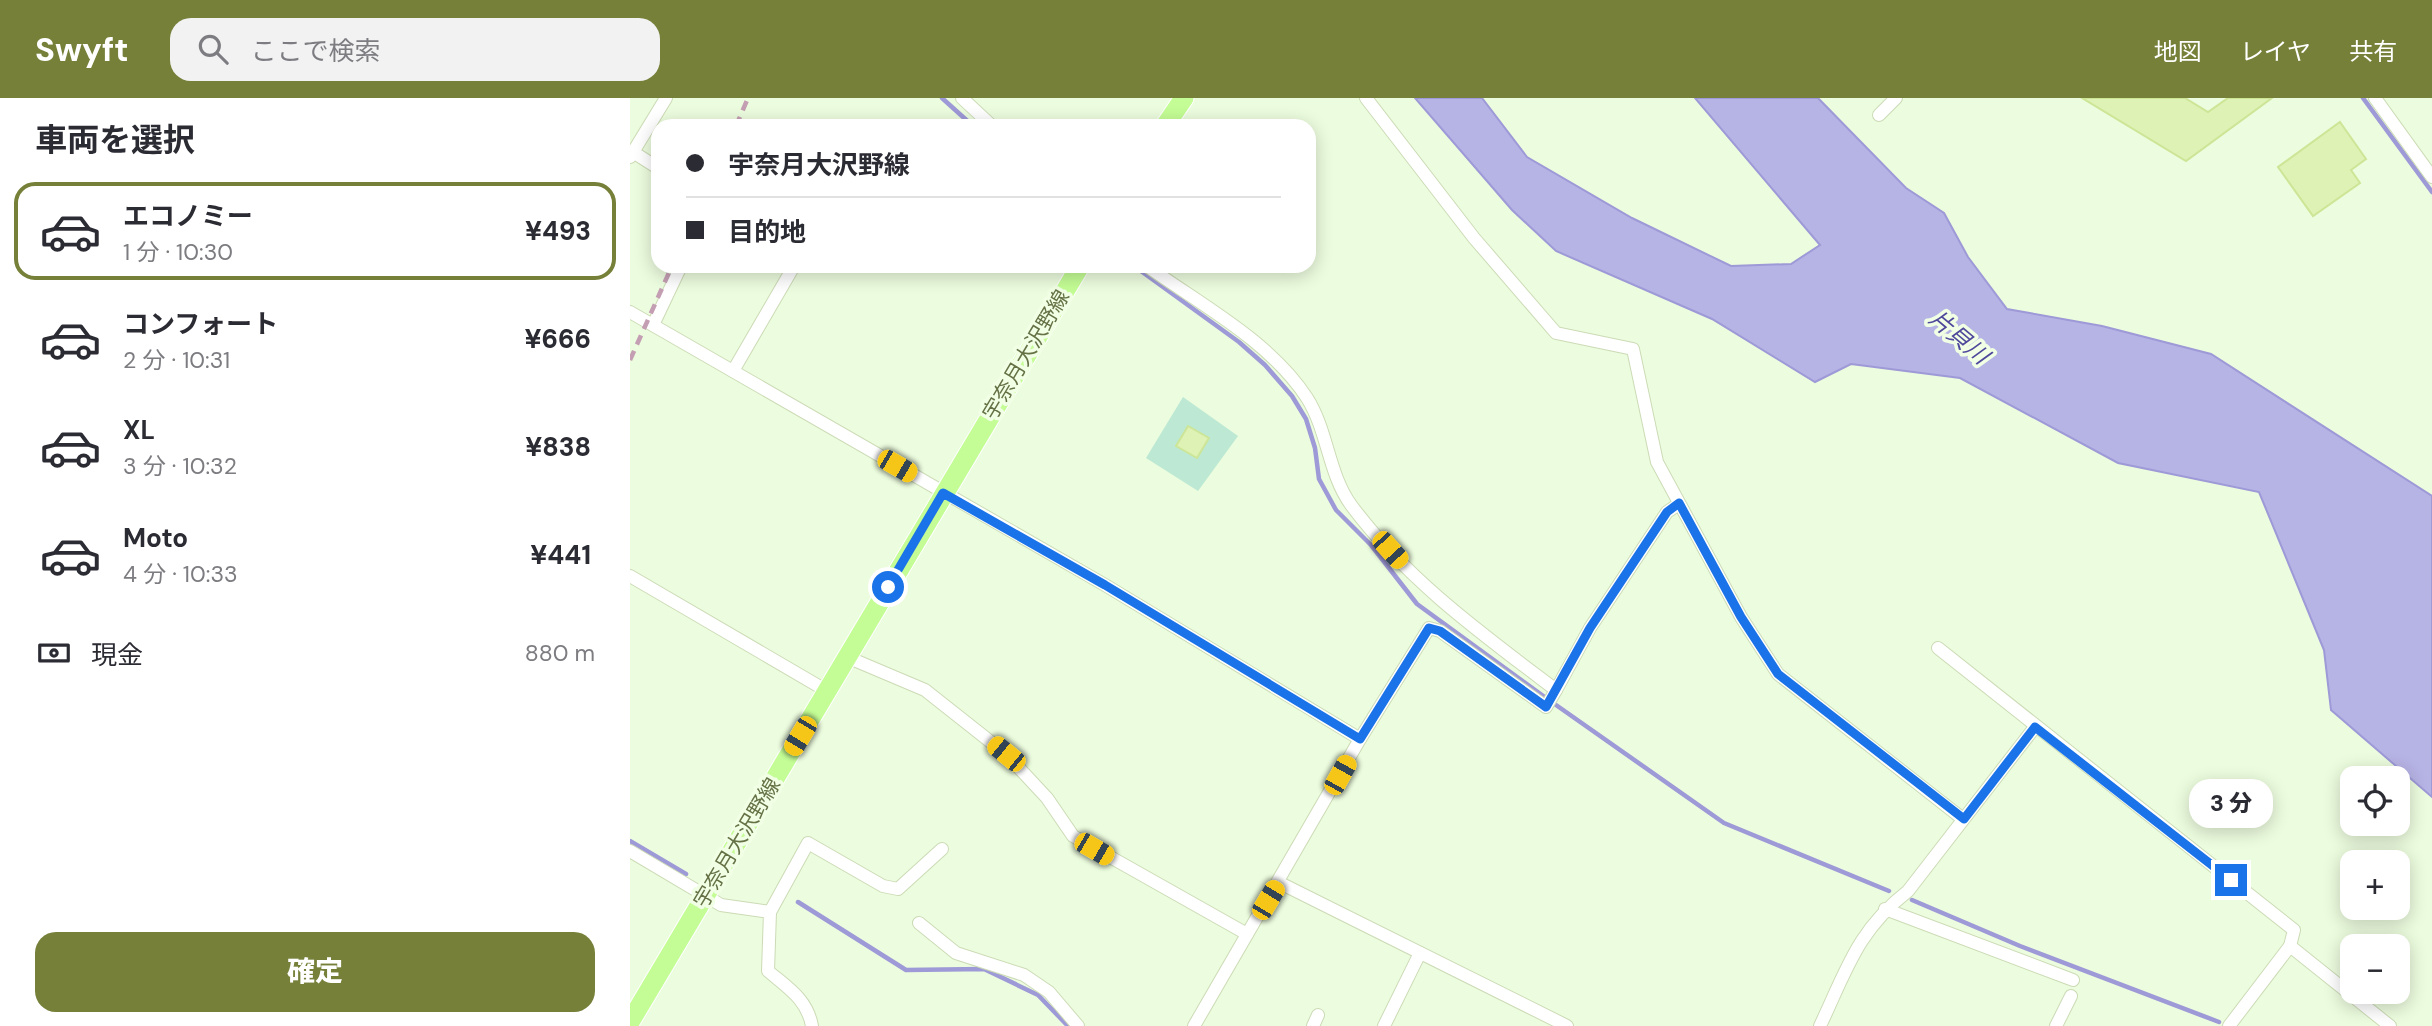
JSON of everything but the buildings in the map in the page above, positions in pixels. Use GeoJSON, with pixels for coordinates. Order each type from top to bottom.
{"type":"FeatureCollection","features":[{"type":"Feature","properties":{"kind":"main road"},"geometry":{"type":"LineString","coordinates":[[1170,119],[1184,98]]}},
{"type":"Feature","properties":{"kind":"main road","name":"宇奈月大沢野線"},"geometry":{"type":"LineString","coordinates":[[630,1022],[1076,273]]}},
{"type":"Feature","properties":{"kind":"street"},"geometry":{"type":"LineString","coordinates":[[653,119],[666,98]]}},
{"type":"Feature","properties":{"kind":"street"},"geometry":{"type":"LineString","coordinates":[[962,98],[984,119]]}},
{"type":"Feature","properties":{"kind":"street"},"geometry":{"type":"LineString","coordinates":[[1366,98],[1474,238],[1556,333],[1633,349],[1657,462],[1741,617],[1778,674],[1964,819]]}},
{"type":"Feature","properties":{"kind":"street"},"geometry":{"type":"LineString","coordinates":[[1880,115],[1896,98]]}},
{"type":"Feature","properties":{"kind":"street"},"geometry":{"type":"LineString","coordinates":[[2375,98],[2432,177]]}},
{"type":"Feature","properties":{"kind":"street"},"geometry":{"type":"LineString","coordinates":[[651,122],[631,154],[651,164]]}},
{"type":"Feature","properties":{"kind":"street"},"geometry":{"type":"LineString","coordinates":[[653,325],[678,273]]}},
{"type":"Feature","properties":{"kind":"street"},"geometry":{"type":"LineString","coordinates":[[733,371],[790,273]]}},
{"type":"Feature","properties":{"kind":"street"},"geometry":{"type":"LineString","coordinates":[[1157,273],[1259,346],[1307,398],[1326,445],[1337,484],[1352,506],[1429,592],[1556,690]]}},
{"type":"Feature","properties":{"kind":"street"},"geometry":{"type":"LineString","coordinates":[[630,312],[1105,585],[1360,739]]}},
{"type":"Feature","properties":{"kind":"street"},"geometry":{"type":"LineString","coordinates":[[1194,1026],[1360,739],[1429,628],[1440,631],[1546,707],[1590,628],[1667,512],[1679,503]]}},
{"type":"Feature","properties":{"kind":"street"},"geometry":{"type":"LineString","coordinates":[[630,576],[827,691]]}},
{"type":"Feature","properties":{"kind":"street"},"geometry":{"type":"LineString","coordinates":[[1937,648],[2294,930],[2290,946],[2229,1026]]}},
{"type":"Feature","properties":{"kind":"street"},"geometry":{"type":"LineString","coordinates":[[847,657],[925,690],[1006,754],[1047,798],[1073,836],[1247,934]]}},
{"type":"Feature","properties":{"kind":"street"},"geometry":{"type":"LineString","coordinates":[[1820,1026],[1863,934],[1885,909],[1908,891],[2035,727]]}},
{"type":"Feature","properties":{"kind":"street"},"geometry":{"type":"LineString","coordinates":[[812,1026],[809,1010],[801,999],[768,971],[771,910],[808,843],[883,886],[898,889],[942,849]]}},
{"type":"Feature","properties":{"kind":"street"},"geometry":{"type":"LineString","coordinates":[[630,851],[721,905],[771,910]]}},
{"type":"Feature","properties":{"kind":"street"},"geometry":{"type":"LineString","coordinates":[[1278,883],[1567,1026]]}},
{"type":"Feature","properties":{"kind":"street"},"geometry":{"type":"LineString","coordinates":[[1885,909],[2073,980]]}},
{"type":"Feature","properties":{"kind":"street"},"geometry":{"type":"LineString","coordinates":[[919,923],[956,953],[1024,975],[1049,992],[1079,1026]]}},
{"type":"Feature","properties":{"kind":"street"},"geometry":{"type":"LineString","coordinates":[[2290,946],[2390,1026]]}},
{"type":"Feature","properties":{"kind":"street"},"geometry":{"type":"LineString","coordinates":[[1384,1026],[1420,953]]}},
{"type":"Feature","properties":{"kind":"street"},"geometry":{"type":"LineString","coordinates":[[2056,1026],[2071,996]]}},
{"type":"Feature","properties":{"kind":"green space"},"geometry":{"type":"Polygon","coordinates":[[[1183,397],[1238,436],[1198,491],[1146,458],[1183,397]]]}},
{"type":"Feature","properties":{"kind":"water","name":"片貝川"},"geometry":{"type":"Polygon","coordinates":[[[1415,98],[1482,98],[1527,157],[1632,218],[1731,266],[1791,264],[1820,245],[1695,98],[1818,98],[1906,188],[1944,213],[1968,257],[2007,309],[2102,326],[2211,354],[2432,496],[2432,797],[2410,778],[2410,766],[2396,766],[2331,710],[2324,650],[2259,492],[2118,463],[1960,378],[1851,364],[1815,382],[1712,319],[1556,251],[1512,210],[1415,98]]]}},
{"type":"Feature","properties":{"kind":"waterway"},"geometry":{"type":"LineString","coordinates":[[942,98],[965,119]]}},
{"type":"Feature","properties":{"kind":"waterway"},"geometry":{"type":"LineString","coordinates":[[2363,98],[2432,192]]}},
{"type":"Feature","properties":{"kind":"waterway"},"geometry":{"type":"LineString","coordinates":[[1144,273],[1239,342],[1265,365],[1292,396],[1306,419],[1315,448],[1319,479],[1336,510],[1371,545],[1417,604],[1546,698]]}},
{"type":"Feature","properties":{"kind":"waterway"},"geometry":{"type":"LineString","coordinates":[[1556,705],[1724,823],[1889,891]]}},
{"type":"Feature","properties":{"kind":"waterway"},"geometry":{"type":"LineString","coordinates":[[630,841],[686,874]]}},
{"type":"Feature","properties":{"kind":"waterway"},"geometry":{"type":"LineString","coordinates":[[1912,900],[2020,946],[2219,1022]]}},
{"type":"Feature","properties":{"kind":"waterway"},"geometry":{"type":"LineString","coordinates":[[798,902],[906,970],[984,969],[1038,995],[1068,1026]]}},
{"type":"Feature","properties":{"kind":"railway"},"geometry":{"type":"LineString","coordinates":[[739,119],[748,98]]}},
{"type":"Feature","properties":{"kind":"railway"},"geometry":{"type":"LineString","coordinates":[[630,360],[669,273]]}},
{"type":"Feature","properties":{"kind":"route"},"geometry":{"type":"LineString","coordinates":[[888,587],[943,493],[1105,585],[1360,739],[1429,628],[1440,631],[1546,707],[1590,628],[1667,512],[1679,503],[1741,617],[1778,674],[1964,819],[2035,727],[2231,880]]}}]}
